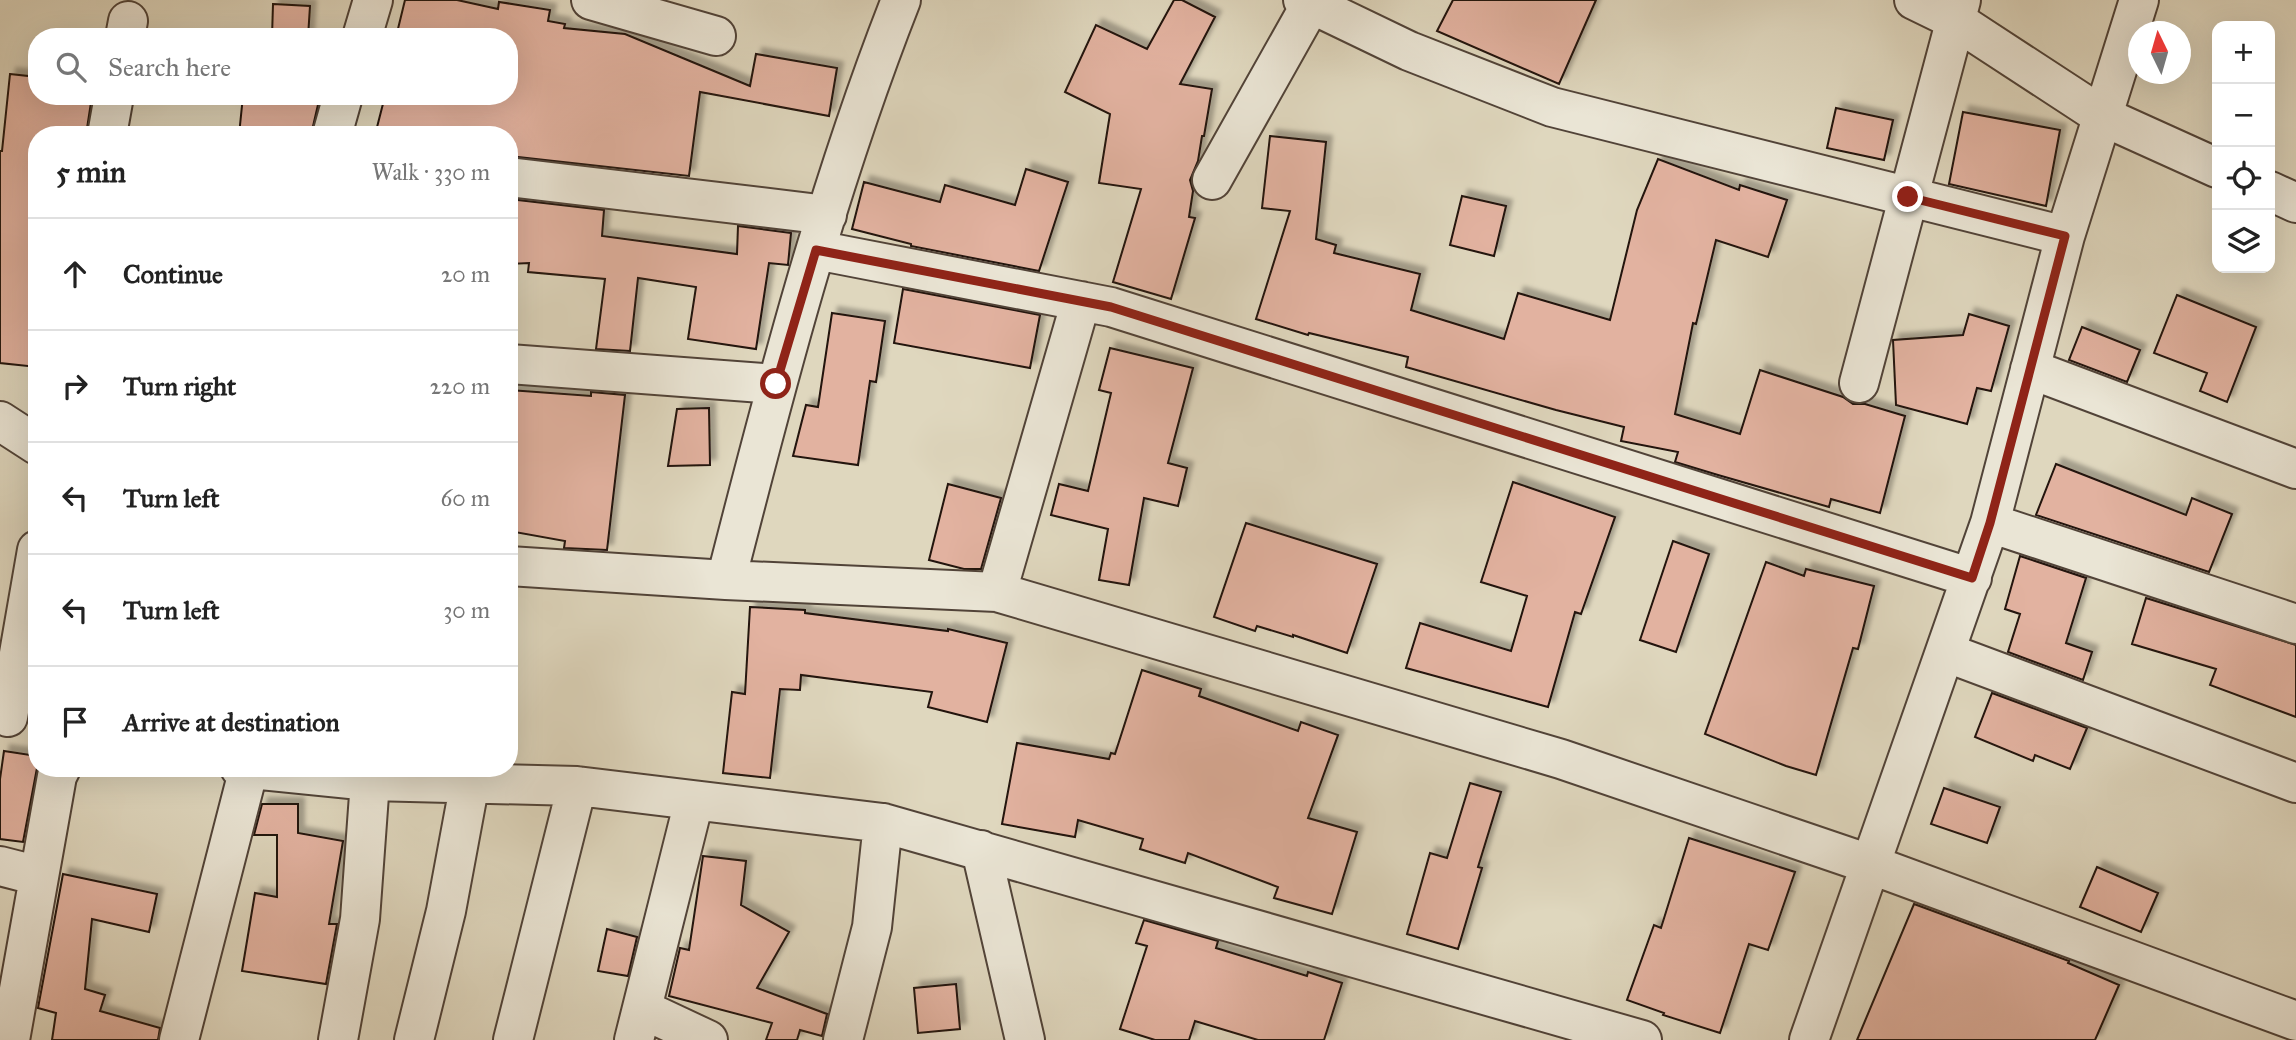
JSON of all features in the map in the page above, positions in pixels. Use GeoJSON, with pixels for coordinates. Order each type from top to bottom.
{"type":"FeatureCollection","features":[{"type":"Feature","properties":{"kind":"street"},"geometry":{"type":"LineString","coordinates":[[365,28],[373,0]]}},
{"type":"Feature","properties":{"kind":"street"},"geometry":{"type":"LineString","coordinates":[[591,0],[716,36]]}},
{"type":"Feature","properties":{"kind":"street"},"geometry":{"type":"LineString","coordinates":[[726,580],[776,384],[821,233],[877,61],[901,0]]}},
{"type":"Feature","properties":{"kind":"street"},"geometry":{"type":"LineString","coordinates":[[1914,0],[1958,10],[2102,116],[2212,166]]}},
{"type":"Feature","properties":{"kind":"street"},"geometry":{"type":"LineString","coordinates":[[1809,1040],[1990,523],[2065,236],[2139,0]]}},
{"type":"Feature","properties":{"kind":"street"},"geometry":{"type":"LineString","coordinates":[[1212,180],[1307,2],[1409,51],[1552,107],[2065,236]]}},
{"type":"Feature","properties":{"kind":"street"},"geometry":{"type":"LineString","coordinates":[[1859,383],[1958,10]]}},
{"type":"Feature","properties":{"kind":"street"},"geometry":{"type":"LineString","coordinates":[[109,126],[112,105]]}},
{"type":"Feature","properties":{"kind":"street"},"geometry":{"type":"LineString","coordinates":[[334,126],[340,105]]}},
{"type":"Feature","properties":{"kind":"street"},"geometry":{"type":"LineString","coordinates":[[518,179],[821,233],[1111,307],[1972,578]]}},
{"type":"Feature","properties":{"kind":"street"},"geometry":{"type":"LineString","coordinates":[[2275,193],[2296,203]]}},
{"type":"Feature","properties":{"kind":"street"},"geometry":{"type":"LineString","coordinates":[[997,592],[1081,301]]}},
{"type":"Feature","properties":{"kind":"street"},"geometry":{"type":"LineString","coordinates":[[518,365],[776,384]]}},
{"type":"Feature","properties":{"kind":"street"},"geometry":{"type":"LineString","coordinates":[[2030,369],[2296,469]]}},
{"type":"Feature","properties":{"kind":"street"},"geometry":{"type":"LineString","coordinates":[[0,421],[28,439]]}},
{"type":"Feature","properties":{"kind":"street"},"geometry":{"type":"LineString","coordinates":[[1990,523],[2296,624]]}},
{"type":"Feature","properties":{"kind":"street"},"geometry":{"type":"LineString","coordinates":[[518,567],[726,580],[997,592],[1560,758],[1872,865],[2296,1021]]}},
{"type":"Feature","properties":{"kind":"street"},"geometry":{"type":"LineString","coordinates":[[8,717],[28,602]]}},
{"type":"Feature","properties":{"kind":"street"},"geometry":{"type":"LineString","coordinates":[[1945,652],[2296,783]]}},
{"type":"Feature","properties":{"kind":"street"},"geometry":{"type":"LineString","coordinates":[[10,1040],[57,777]]}},
{"type":"Feature","properties":{"kind":"street"},"geometry":{"type":"LineString","coordinates":[[179,1040],[244,777]]}},
{"type":"Feature","properties":{"kind":"street"},"geometry":{"type":"LineString","coordinates":[[329,777],[370,781],[577,786],[883,823],[1642,1040]]}},
{"type":"Feature","properties":{"kind":"street"},"geometry":{"type":"LineString","coordinates":[[338,1040],[360,919],[370,781]]}},
{"type":"Feature","properties":{"kind":"street"},"geometry":{"type":"LineString","coordinates":[[414,1040],[446,911],[470,782]]}},
{"type":"Feature","properties":{"kind":"street"},"geometry":{"type":"LineString","coordinates":[[513,1040],[577,786]]}},
{"type":"Feature","properties":{"kind":"street"},"geometry":{"type":"LineString","coordinates":[[694,801],[639,1025],[708,1040]]}},
{"type":"Feature","properties":{"kind":"street"},"geometry":{"type":"LineString","coordinates":[[843,1040],[872,928],[883,823]]}},
{"type":"Feature","properties":{"kind":"street"},"geometry":{"type":"LineString","coordinates":[[981,850],[1025,1040]]}},
{"type":"Feature","properties":{"kind":"street"},"geometry":{"type":"LineString","coordinates":[[0,866],[39,876]]}},
{"type":"Feature","properties":{"kind":"building"},"geometry":{"type":"Polygon","coordinates":[[[405,0],[457,0],[498,9],[499,2],[550,10],[548,21],[565,24],[564,28],[625,34],[750,86],[756,54],[837,68],[829,116],[700,92],[689,176],[518,157],[518,126],[377,126],[383,105],[518,105],[518,28],[398,28],[405,0]]]}},
{"type":"Feature","properties":{"kind":"building"},"geometry":{"type":"Polygon","coordinates":[[[1174,0],[1182,0],[1215,17],[1180,84],[1212,89],[1198,161],[1190,180],[1193,191],[1189,217],[1195,218],[1171,299],[1113,282],[1141,189],[1099,183],[1110,114],[1065,92],[1096,25],[1147,49],[1174,0]]]}},
{"type":"Feature","properties":{"kind":"building"},"geometry":{"type":"Polygon","coordinates":[[[1453,0],[1596,0],[1559,84],[1437,31],[1453,0]]]}},
{"type":"Feature","properties":{"kind":"building"},"geometry":{"type":"Polygon","coordinates":[[[273,4],[310,6],[309,28],[272,28],[273,4]]]}},
{"type":"Feature","properties":{"kind":"building"},"geometry":{"type":"Polygon","coordinates":[[[10,74],[28,76],[28,105],[91,105],[87,126],[28,126],[28,366],[0,363],[2,151],[10,74]]]}},
{"type":"Feature","properties":{"kind":"building"},"geometry":{"type":"Polygon","coordinates":[[[242,105],[318,105],[313,126],[240,126],[242,105]]]}},
{"type":"Feature","properties":{"kind":"building"},"geometry":{"type":"Polygon","coordinates":[[[1836,108],[1893,120],[1884,160],[1827,148],[1836,108]]]}},
{"type":"Feature","properties":{"kind":"building"},"geometry":{"type":"Polygon","coordinates":[[[1963,112],[2060,130],[2046,206],[1949,184],[1963,112]]]}},
{"type":"Feature","properties":{"kind":"building"},"geometry":{"type":"Polygon","coordinates":[[[1270,136],[1326,142],[1316,239],[1336,245],[1334,253],[1420,274],[1411,310],[1504,339],[1518,293],[1610,320],[1637,210],[1658,159],[1739,190],[1740,185],[1787,200],[1768,257],[1716,240],[1696,324],[1693,323],[1675,414],[1740,434],[1760,370],[1843,397],[1853,404],[1865,404],[1905,416],[1880,513],[1831,499],[1829,507],[1675,462],[1678,452],[1621,441],[1624,427],[1406,367],[1408,357],[1309,333],[1308,335],[1256,319],[1290,211],[1262,208],[1270,136]]]}},
{"type":"Feature","properties":{"kind":"building"},"geometry":{"type":"Polygon","coordinates":[[[1026,169],[1068,182],[1039,271],[911,246],[852,229],[864,182],[940,202],[945,185],[1015,205],[1026,169]]]}},
{"type":"Feature","properties":{"kind":"building"},"geometry":{"type":"Polygon","coordinates":[[[1462,196],[1506,206],[1494,256],[1450,245],[1462,196]]]}},
{"type":"Feature","properties":{"kind":"building"},"geometry":{"type":"Polygon","coordinates":[[[518,200],[604,210],[602,236],[737,254],[738,226],[791,233],[788,265],[769,263],[756,349],[688,339],[696,287],[638,278],[630,351],[596,349],[605,279],[528,272],[529,263],[518,264],[518,200]]]}},
{"type":"Feature","properties":{"kind":"building"},"geometry":{"type":"Polygon","coordinates":[[[903,289],[1040,315],[1030,368],[894,343],[903,289]]]}},
{"type":"Feature","properties":{"kind":"building"},"geometry":{"type":"Polygon","coordinates":[[[2177,295],[2256,327],[2227,402],[2200,391],[2207,373],[2154,353],[2177,295]]]}},
{"type":"Feature","properties":{"kind":"building"},"geometry":{"type":"Polygon","coordinates":[[[832,313],[885,321],[876,382],[870,381],[858,465],[793,456],[806,405],[818,407],[832,313]]]}},
{"type":"Feature","properties":{"kind":"building"},"geometry":{"type":"Polygon","coordinates":[[[1969,314],[2009,326],[1991,391],[1977,388],[1967,424],[1896,405],[1893,340],[1963,335],[1969,314]]]}},
{"type":"Feature","properties":{"kind":"building"},"geometry":{"type":"Polygon","coordinates":[[[2082,327],[2140,350],[2127,382],[2069,360],[2082,327]]]}},
{"type":"Feature","properties":{"kind":"building"},"geometry":{"type":"Polygon","coordinates":[[[1110,348],[1193,368],[1168,463],[1187,468],[1178,506],[1144,498],[1129,585],[1099,580],[1108,529],[1051,515],[1059,484],[1088,491],[1111,393],[1099,390],[1110,348]]]}},
{"type":"Feature","properties":{"kind":"building"},"geometry":{"type":"Polygon","coordinates":[[[518,391],[591,396],[591,392],[625,395],[607,550],[564,548],[565,541],[518,533],[518,391]]]}},
{"type":"Feature","properties":{"kind":"building"},"geometry":{"type":"Polygon","coordinates":[[[709,408],[710,465],[668,466],[677,409],[709,408]]]}},
{"type":"Feature","properties":{"kind":"building"},"geometry":{"type":"Polygon","coordinates":[[[2056,464],[2186,515],[2192,498],[2232,514],[2209,572],[2036,515],[2056,464]]]}},
{"type":"Feature","properties":{"kind":"building"},"geometry":{"type":"Polygon","coordinates":[[[1513,482],[1615,517],[1581,614],[1575,612],[1548,707],[1406,668],[1420,623],[1511,651],[1527,596],[1481,582],[1513,482]]]}},
{"type":"Feature","properties":{"kind":"building"},"geometry":{"type":"Polygon","coordinates":[[[948,484],[1001,498],[981,569],[964,569],[929,560],[948,484]]]}},
{"type":"Feature","properties":{"kind":"building"},"geometry":{"type":"Polygon","coordinates":[[[1246,523],[1377,564],[1347,653],[1293,635],[1257,626],[1255,631],[1214,617],[1246,523]]]}},
{"type":"Feature","properties":{"kind":"building"},"geometry":{"type":"Polygon","coordinates":[[[1673,541],[1709,554],[1676,652],[1640,640],[1673,541]]]}},
{"type":"Feature","properties":{"kind":"building"},"geometry":{"type":"Polygon","coordinates":[[[2020,556],[2086,578],[2066,643],[2092,652],[2083,680],[2008,652],[2020,614],[2005,609],[2020,556]]]}},
{"type":"Feature","properties":{"kind":"building"},"geometry":{"type":"Polygon","coordinates":[[[1766,562],[1804,576],[1806,569],[1874,586],[1858,649],[1853,648],[1816,775],[1705,734],[1766,562]]]}},
{"type":"Feature","properties":{"kind":"building"},"geometry":{"type":"Polygon","coordinates":[[[2146,598],[2296,645],[2296,717],[2210,685],[2216,669],[2132,644],[2146,598]]]}},
{"type":"Feature","properties":{"kind":"building"},"geometry":{"type":"Polygon","coordinates":[[[750,607],[805,610],[805,613],[948,629],[1007,643],[987,722],[928,707],[932,692],[801,675],[800,690],[780,689],[770,778],[723,773],[732,692],[745,694],[750,607]]]}},
{"type":"Feature","properties":{"kind":"building"},"geometry":{"type":"Polygon","coordinates":[[[1142,670],[1201,689],[1199,696],[1298,731],[1301,722],[1338,735],[1308,818],[1357,832],[1332,914],[1274,898],[1278,887],[1188,853],[1185,863],[1140,849],[1143,839],[1078,820],[1075,837],[1002,824],[1017,743],[1109,759],[1111,753],[1115,754],[1142,670]]]}},
{"type":"Feature","properties":{"kind":"building"},"geometry":{"type":"Polygon","coordinates":[[[1992,693],[2087,728],[2070,769],[2035,755],[2033,761],[1975,737],[1992,693]]]}},
{"type":"Feature","properties":{"kind":"building"},"geometry":{"type":"Polygon","coordinates":[[[4,751],[28,755],[28,777],[35,777],[23,842],[0,839],[0,779],[4,751]]]}},
{"type":"Feature","properties":{"kind":"building"},"geometry":{"type":"Polygon","coordinates":[[[1470,783],[1501,792],[1478,867],[1482,868],[1458,949],[1407,934],[1430,853],[1447,858],[1470,783]]]}},
{"type":"Feature","properties":{"kind":"building"},"geometry":{"type":"Polygon","coordinates":[[[1944,788],[2000,807],[1987,843],[1931,824],[1944,788]]]}},
{"type":"Feature","properties":{"kind":"building"},"geometry":{"type":"Polygon","coordinates":[[[262,804],[298,804],[298,833],[343,841],[329,924],[337,924],[326,984],[242,971],[255,893],[277,897],[277,835],[254,835],[262,804]]]}},
{"type":"Feature","properties":{"kind":"building"},"geometry":{"type":"Polygon","coordinates":[[[1689,838],[1795,872],[1768,950],[1749,944],[1720,1033],[1627,1000],[1654,925],[1661,928],[1689,838]]]}},
{"type":"Feature","properties":{"kind":"building"},"geometry":{"type":"Polygon","coordinates":[[[703,856],[746,861],[741,905],[789,932],[757,988],[827,1014],[822,1036],[800,1030],[797,1040],[766,1040],[772,1023],[669,996],[680,948],[689,950],[703,856]]]}},
{"type":"Feature","properties":{"kind":"building"},"geometry":{"type":"Polygon","coordinates":[[[2097,867],[2158,893],[2141,932],[2080,907],[2097,867]]]}},
{"type":"Feature","properties":{"kind":"building"},"geometry":{"type":"Polygon","coordinates":[[[63,874],[157,894],[149,932],[92,919],[85,989],[105,995],[100,1011],[160,1028],[158,1040],[52,1040],[56,1013],[38,1008],[63,874]]]}},
{"type":"Feature","properties":{"kind":"building"},"geometry":{"type":"Polygon","coordinates":[[[1914,904],[2069,961],[2068,963],[2119,985],[2095,1040],[1857,1040],[1914,904]]]}},
{"type":"Feature","properties":{"kind":"building"},"geometry":{"type":"Polygon","coordinates":[[[1144,920],[1218,941],[1216,948],[1307,976],[1308,972],[1342,983],[1324,1040],[1258,1040],[1195,1021],[1189,1040],[1155,1040],[1120,1029],[1147,946],[1136,943],[1144,920]]]}},
{"type":"Feature","properties":{"kind":"building"},"geometry":{"type":"Polygon","coordinates":[[[607,929],[637,937],[628,976],[598,971],[607,929]]]}},
{"type":"Feature","properties":{"kind":"building"},"geometry":{"type":"Polygon","coordinates":[[[956,984],[960,1029],[918,1033],[914,988],[956,984]]]}},
{"type":"Feature","properties":{"kind":"route"},"geometry":{"type":"LineString","coordinates":[[776,384],[816,250],[1111,307],[1972,578],[1990,523],[2065,236],[1908,197]]}}]}
